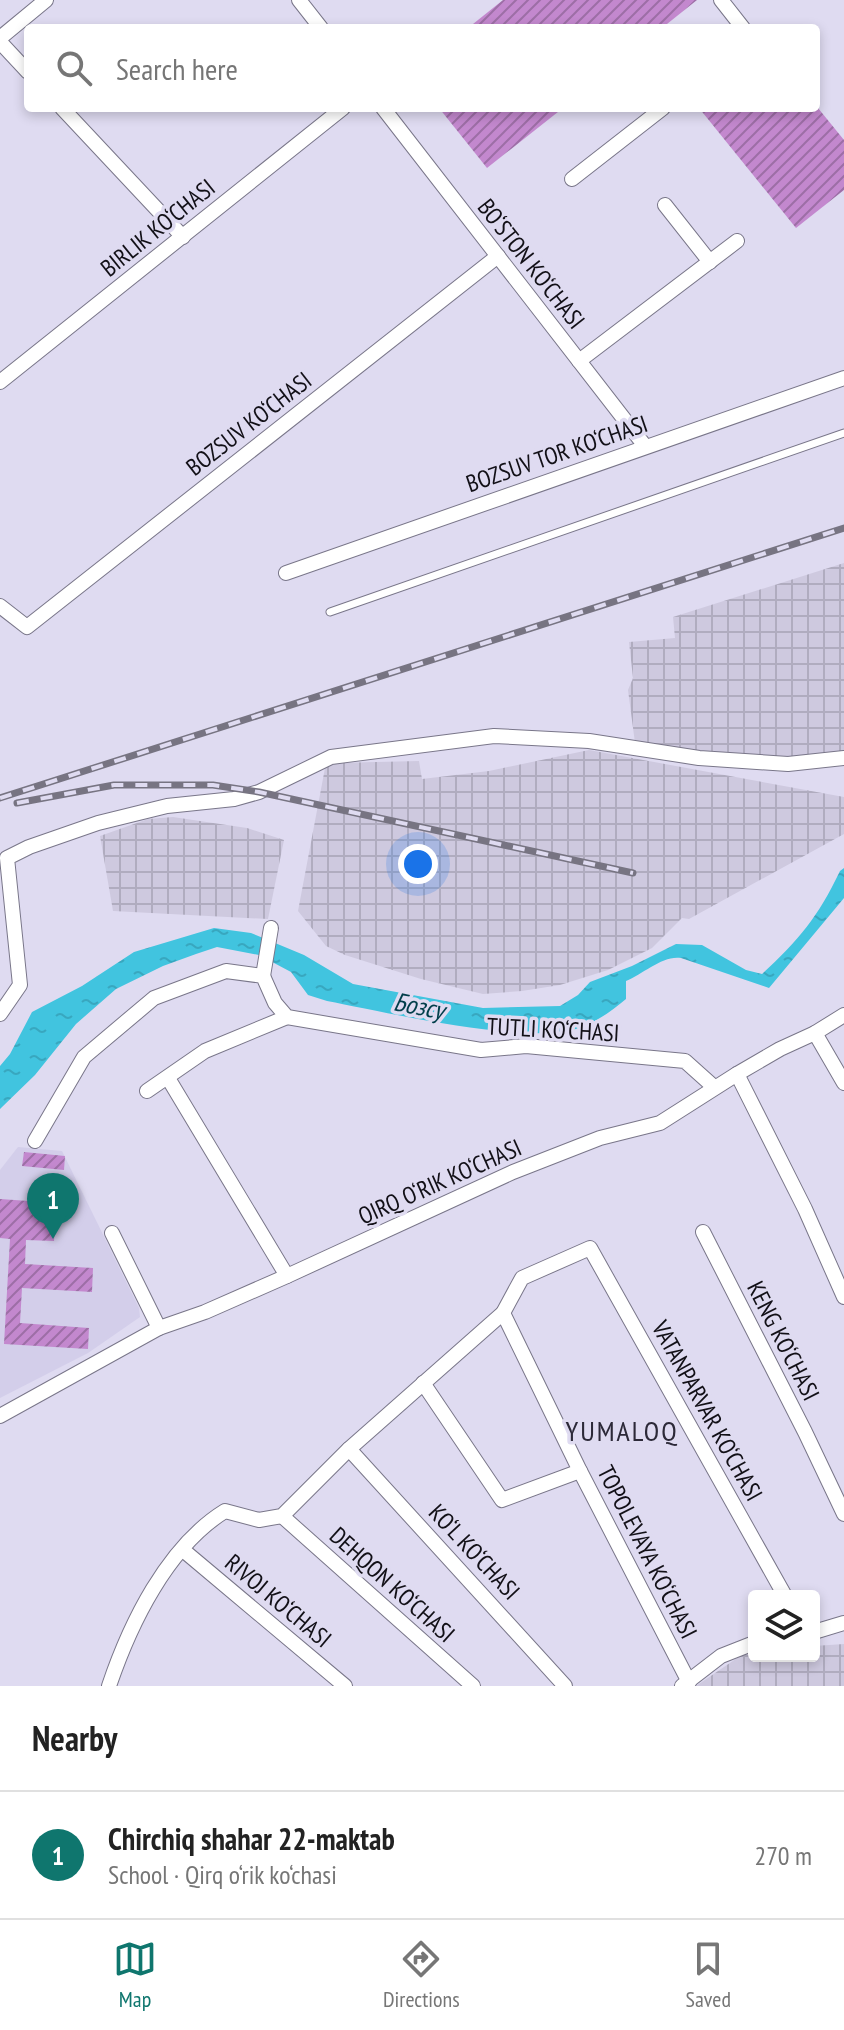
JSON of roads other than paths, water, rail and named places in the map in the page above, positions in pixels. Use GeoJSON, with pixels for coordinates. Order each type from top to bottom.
{"type":"FeatureCollection","features":[{"type":"Feature","properties":{"kind":"street"},"geometry":{"type":"LineString","coordinates":[[24,67],[0,40],[46,0]]}},
{"type":"Feature","properties":{"kind":"street"},"geometry":{"type":"LineString","coordinates":[[299,0],[318,24]]}},
{"type":"Feature","properties":{"kind":"street"},"geometry":{"type":"LineString","coordinates":[[721,0],[740,24]]}},
{"type":"Feature","properties":{"kind":"street"},"geometry":{"type":"LineString","coordinates":[[66,112],[183,237]]}},
{"type":"Feature","properties":{"kind":"street","name":"BIRLIK KO‘CHASI"},"geometry":{"type":"LineString","coordinates":[[0,382],[338,112]]}},
{"type":"Feature","properties":{"kind":"street","name":"BO‘STON KO‘CHASI"},"geometry":{"type":"LineString","coordinates":[[386,112],[645,446]]}},
{"type":"Feature","properties":{"kind":"street"},"geometry":{"type":"LineString","coordinates":[[572,179],[658,112]]}},
{"type":"Feature","properties":{"kind":"street"},"geometry":{"type":"LineString","coordinates":[[665,205],[710,262]]}},
{"type":"Feature","properties":{"kind":"street"},"geometry":{"type":"LineString","coordinates":[[579,361],[737,241]]}},
{"type":"Feature","properties":{"kind":"street","name":"BOZSUV KO‘CHASI"},"geometry":{"type":"LineString","coordinates":[[0,606],[27,627],[498,256]]}},
{"type":"Feature","properties":{"kind":"street","name":"BOZSUV TOR KO‘CHASI"},"geometry":{"type":"LineString","coordinates":[[286,573],[844,378]]}},
{"type":"Feature","properties":{"kind":"street"},"geometry":{"type":"LineString","coordinates":[[0,1014],[20,985],[3,860],[29,847],[98,823],[167,806],[234,799],[259,792],[331,757],[494,736],[589,741],[699,758],[788,764],[844,758]]}},
{"type":"Feature","properties":{"kind":"street"},"geometry":{"type":"LineString","coordinates":[[147,1091],[205,1051],[287,1017],[275,1003],[263,976],[271,928]]}},
{"type":"Feature","properties":{"kind":"street"},"geometry":{"type":"LineString","coordinates":[[35,1141],[84,1057],[154,998],[226,971],[263,976]]}},
{"type":"Feature","properties":{"kind":"street","name":"QIRQ O‘RIK KO‘CHASI"},"geometry":{"type":"LineString","coordinates":[[0,1416],[159,1328],[205,1312],[287,1276],[513,1172],[600,1138],[660,1123],[714,1087],[844,1015]]}},
{"type":"Feature","properties":{"kind":"street","name":"TUTLI KO‘CHASI"},"geometry":{"type":"LineString","coordinates":[[287,1017],[481,1050],[526,1046],[685,1061],[714,1087]]}},
{"type":"Feature","properties":{"kind":"street"},"geometry":{"type":"LineString","coordinates":[[815,1033],[844,1083]]}},
{"type":"Feature","properties":{"kind":"street"},"geometry":{"type":"LineString","coordinates":[[737,1074],[805,1209],[844,1297]]}},
{"type":"Feature","properties":{"kind":"street"},"geometry":{"type":"LineString","coordinates":[[168,1078],[287,1276]]}},
{"type":"Feature","properties":{"kind":"street","name":"KENG KO‘CHASI"},"geometry":{"type":"LineString","coordinates":[[703,1232],[844,1514]]}},
{"type":"Feature","properties":{"kind":"street"},"geometry":{"type":"LineString","coordinates":[[112,1233],[159,1328]]}},
{"type":"Feature","properties":{"kind":"street","name":"VATANPARVAR KO‘CHASI"},"geometry":{"type":"LineString","coordinates":[[503,1313],[522,1278],[590,1248],[782,1590]]}},
{"type":"Feature","properties":{"kind":"street"},"geometry":{"type":"LineString","coordinates":[[109,1686],[124,1642],[156,1582],[207,1522],[225,1511],[259,1520],[282,1516],[349,1449],[503,1313]]}},
{"type":"Feature","properties":{"kind":"street","name":"TOPOLEVAYA KO‘CHASI"},"geometry":{"type":"LineString","coordinates":[[503,1313],[685,1684]]}},
{"type":"Feature","properties":{"kind":"street"},"geometry":{"type":"LineString","coordinates":[[423,1383],[502,1500],[580,1471]]}},
{"type":"Feature","properties":{"kind":"street","name":"KO‘L KO‘CHASI"},"geometry":{"type":"LineString","coordinates":[[349,1449],[565,1686]]}},
{"type":"Feature","properties":{"kind":"street","name":"DEHQON KO‘CHASI"},"geometry":{"type":"LineString","coordinates":[[282,1516],[473,1686]]}},
{"type":"Feature","properties":{"kind":"street","name":"RIVOJ KO‘CHASI"},"geometry":{"type":"LineString","coordinates":[[183,1550],[345,1686]]}},
{"type":"Feature","properties":{"kind":"street"},"geometry":{"type":"LineString","coordinates":[[820,1630],[844,1623]]}},
{"type":"Feature","properties":{"kind":"street"},"geometry":{"type":"LineString","coordinates":[[685,1684],[721,1656],[748,1645]]}},
{"type":"Feature","properties":{"kind":"lane"},"geometry":{"type":"LineString","coordinates":[[330,612],[844,433]]}},
{"type":"Feature","properties":{"kind":"water","name":"Бозсу"},"geometry":{"type":"Polygon","coordinates":[[[844,868],[844,898],[769,988],[674,958],[660,962],[626,981],[626,999],[604,1016],[579,1028],[556,1032],[526,1033],[455,1025],[327,1001],[308,995],[291,972],[259,955],[217,947],[163,966],[116,989],[76,1024],[35,1075],[0,1109],[0,1066],[10,1054],[32,1012],[82,986],[134,952],[214,928],[251,933],[304,955],[353,984],[483,1008],[560,1006],[578,995],[590,982],[676,944],[702,945],[746,970],[762,974],[807,927],[844,868]]]}},
{"type":"Feature","properties":{"kind":"railway"},"geometry":{"type":"LineString","coordinates":[[0,798],[844,528]]}},
{"type":"Feature","properties":{"kind":"railway"},"geometry":{"type":"LineString","coordinates":[[17,803],[114,785],[213,785],[259,792],[633,873]]}},
{"type":"Feature","properties":{"kind":"place","name":"Chirchiq shahar 22-maktab"},"geometry":{"type":"Point","coordinates":[53,1239]}},
{"type":"Feature","properties":{"kind":"district","name":"YUMALOQ"},"geometry":{"type":"Point","coordinates":[622,1431]}}]}
